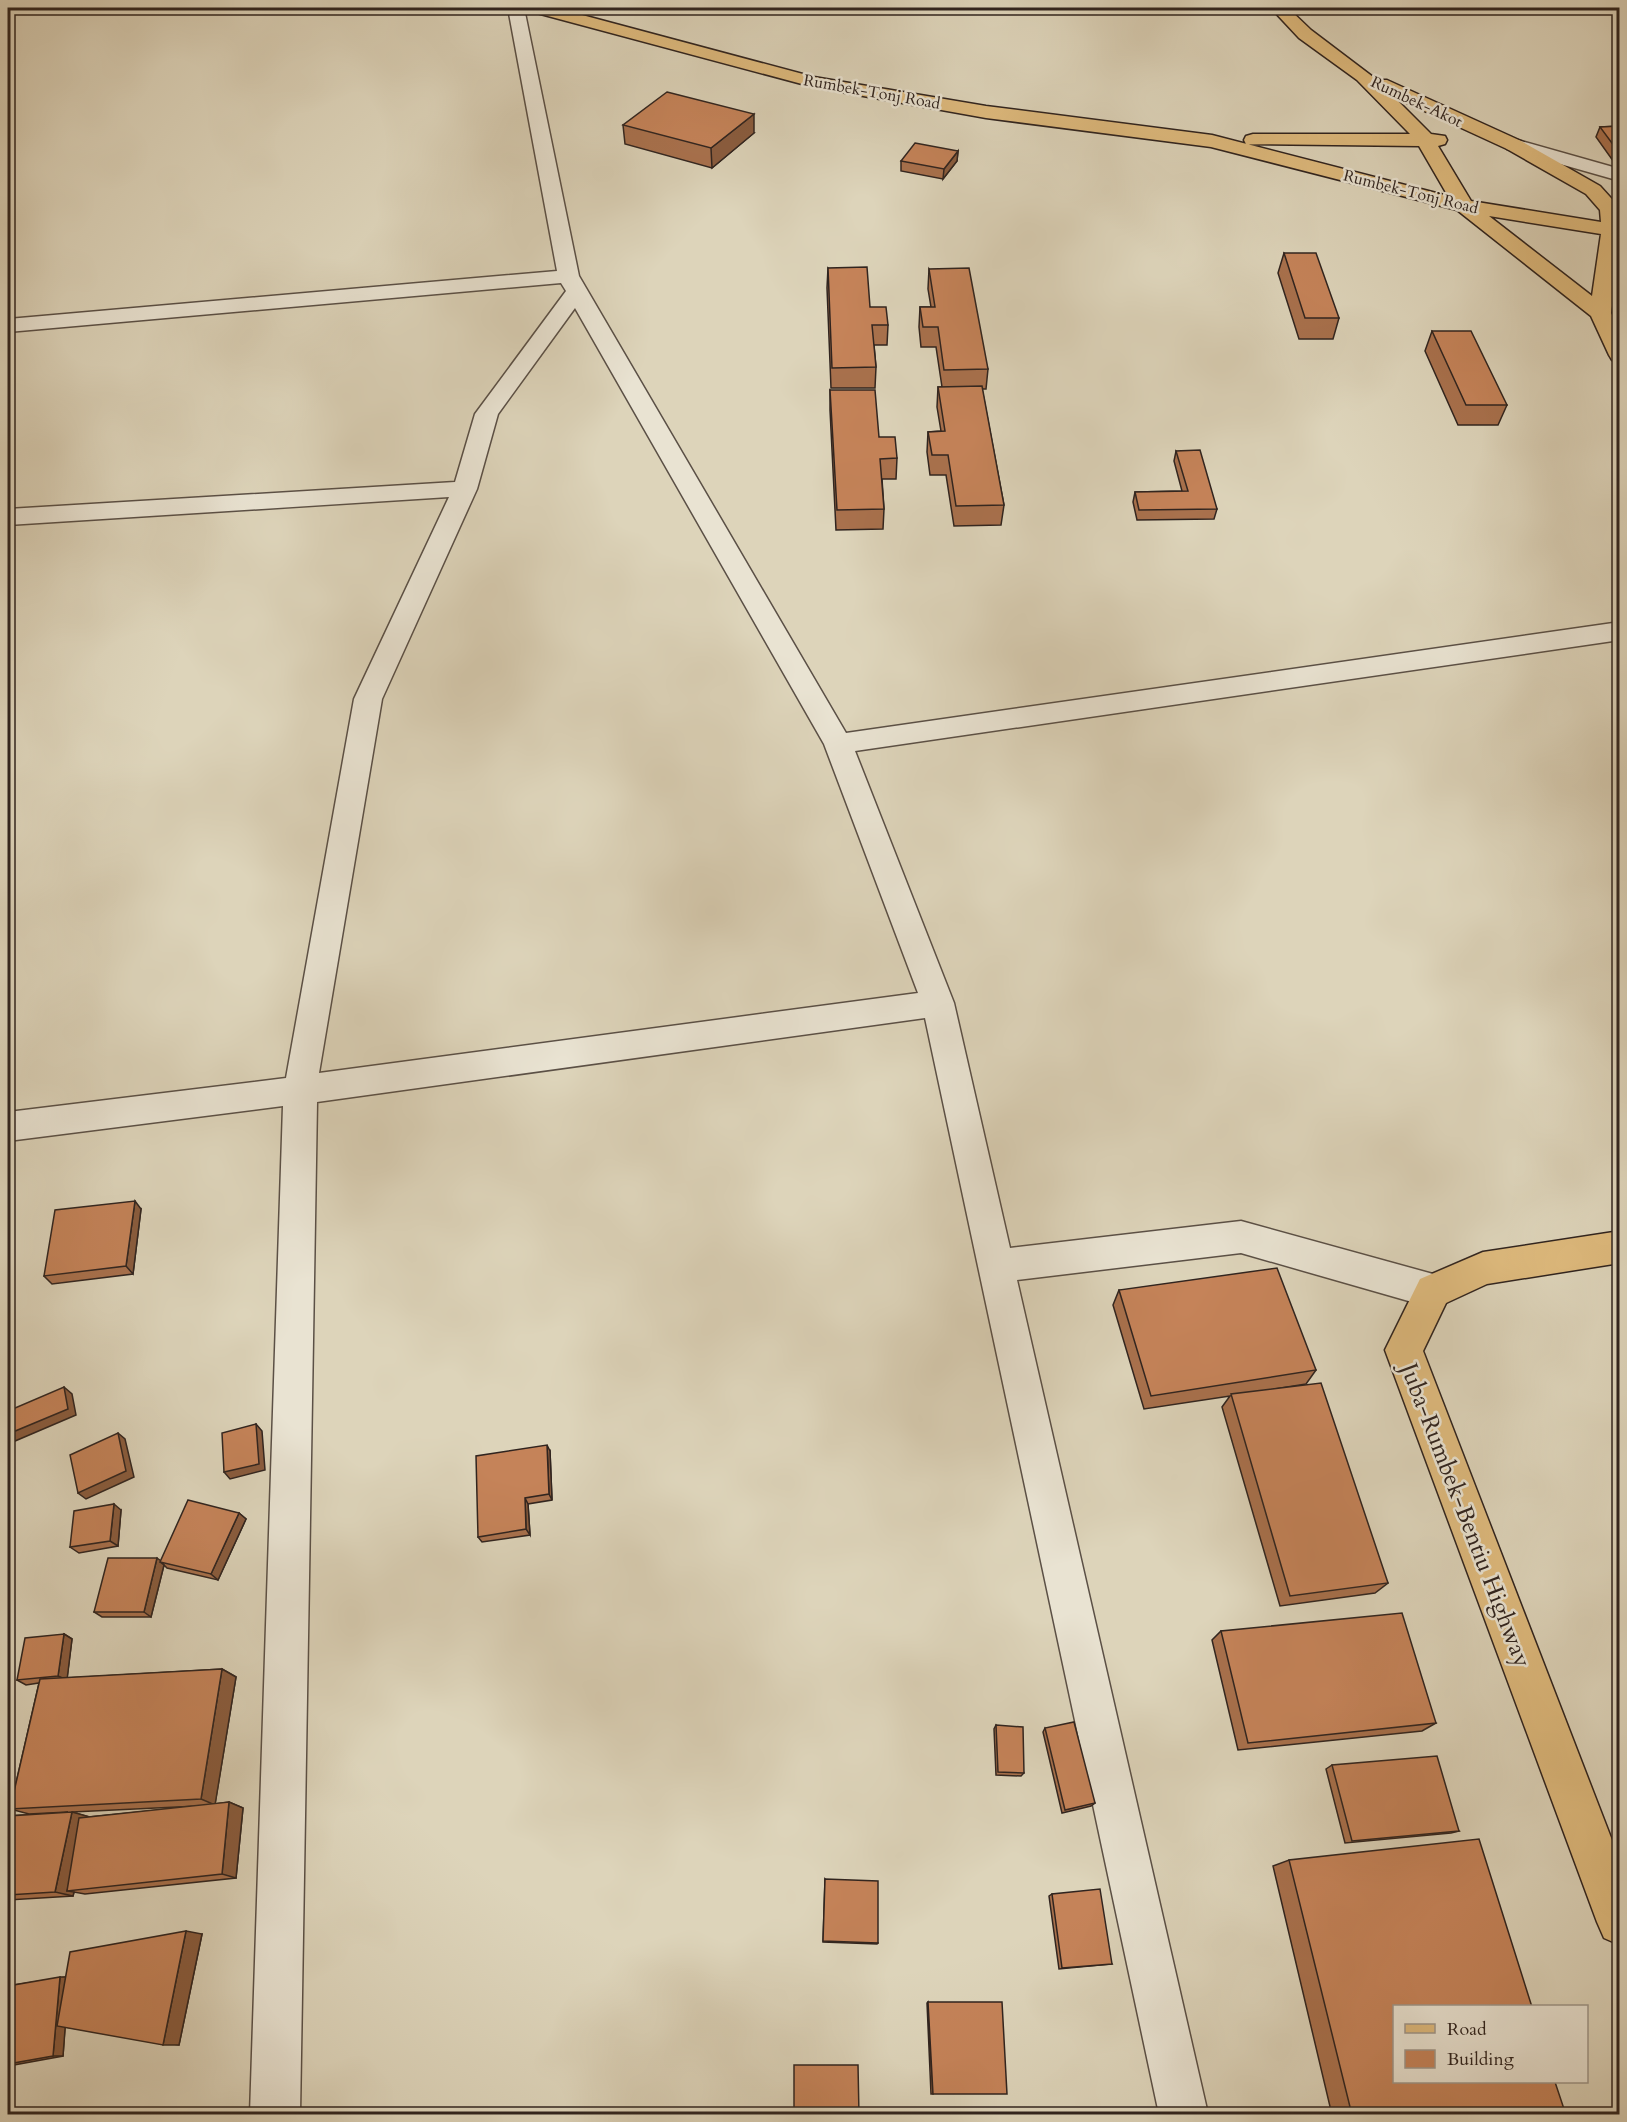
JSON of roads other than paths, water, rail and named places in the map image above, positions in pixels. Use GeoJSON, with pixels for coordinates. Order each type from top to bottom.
{"type":"FeatureCollection","features":[{"type":"Feature","properties":{"kind":"main road","name":"Rumbek-Tonj Road"},"geometry":{"type":"LineString","coordinates":[[539,8],[813,82],[986,112],[1212,141],[1464,206],[1616,230]]}},
{"type":"Feature","properties":{"kind":"main road"},"geometry":{"type":"LineString","coordinates":[[1280,8],[1305,34],[1363,76]]}},
{"type":"Feature","properties":{"kind":"main road","name":"Rumbek-Akot"},"geometry":{"type":"LineString","coordinates":[[1363,76],[1425,139],[1464,206],[1600,313],[1620,355]]}},
{"type":"Feature","properties":{"kind":"main road","name":"Rumbek-Akot"},"geometry":{"type":"LineString","coordinates":[[1363,76],[1514,145],[1593,190],[1610,209],[1616,230],[1600,313]]}},
{"type":"Feature","properties":{"kind":"main road","name":"Rumbek-Tonj Road"},"geometry":{"type":"LineString","coordinates":[[1212,141],[1425,139],[1514,145]]}},
{"type":"Feature","properties":{"kind":"main road"},"geometry":{"type":"LineString","coordinates":[[1432,1291],[1483,1268],[1620,1247]]}},
{"type":"Feature","properties":{"kind":"main road","name":"Juba-Rumbek-Bentiu Highway"},"geometry":{"type":"LineString","coordinates":[[1432,1291],[1404,1350],[1620,1922]]}},
{"type":"Feature","properties":{"kind":"street"},"geometry":{"type":"LineString","coordinates":[[516,8],[572,284],[838,744],[938,1003],[1184,2115]]}},
{"type":"Feature","properties":{"kind":"street"},"geometry":{"type":"LineString","coordinates":[[1514,145],[1620,175]]}},
{"type":"Feature","properties":{"kind":"street"},"geometry":{"type":"LineString","coordinates":[[8,325],[572,284]]}},
{"type":"Feature","properties":{"kind":"street"},"geometry":{"type":"LineString","coordinates":[[275,2115],[300,1090],[368,699],[465,489],[487,414],[572,284]]}},
{"type":"Feature","properties":{"kind":"street"},"geometry":{"type":"LineString","coordinates":[[8,517],[465,489]]}},
{"type":"Feature","properties":{"kind":"street"},"geometry":{"type":"LineString","coordinates":[[838,744],[1620,631]]}},
{"type":"Feature","properties":{"kind":"street"},"geometry":{"type":"LineString","coordinates":[[8,1126],[300,1090],[938,1003]]}},
{"type":"Feature","properties":{"kind":"street"},"geometry":{"type":"LineString","coordinates":[[997,1266],[1241,1237],[1432,1291]]}}]}
